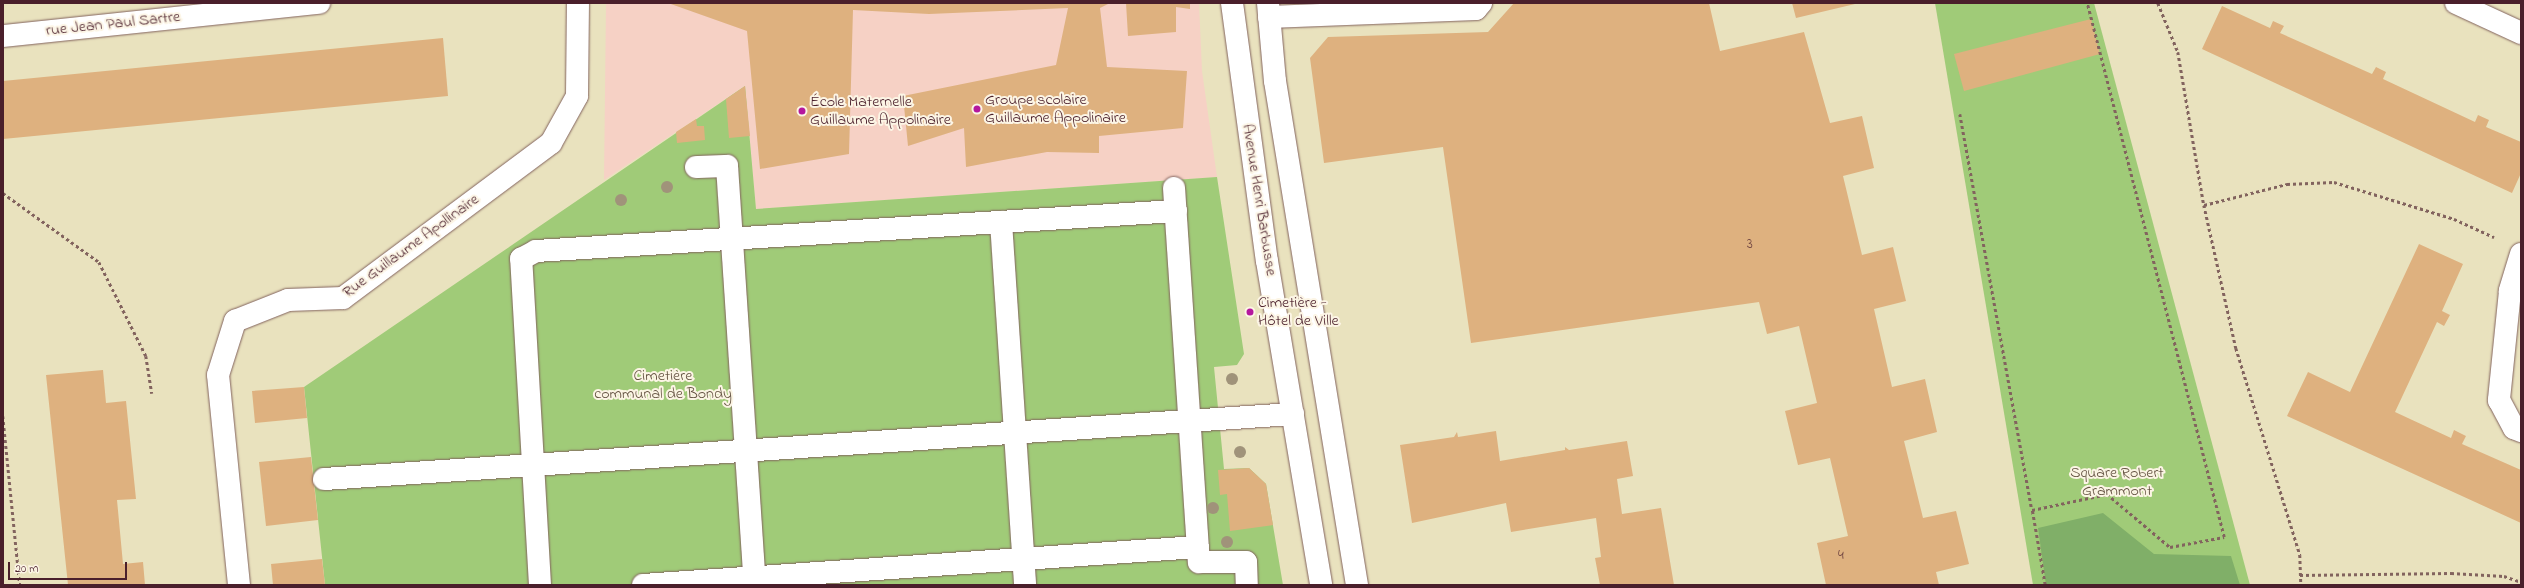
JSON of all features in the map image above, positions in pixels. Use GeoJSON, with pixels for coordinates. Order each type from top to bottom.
{"type":"FeatureCollection","features":[{"type":"Feature","properties":{"kind":"street","name":"rue Jean Paul Sartre"},"geometry":{"type":"LineString","coordinates":[[3,36],[319,3]]}},
{"type":"Feature","properties":{"kind":"street","name":"Rue Guillaume Apollinaire"},"geometry":{"type":"LineString","coordinates":[[239,585],[218,375],[235,321],[288,300],[343,298],[551,143],[577,96],[578,3]]}},
{"type":"Feature","properties":{"kind":"street","name":"Avenue Henri Barbusse"},"geometry":{"type":"LineString","coordinates":[[1232,3],[1267,261],[1321,585]]}},
{"type":"Feature","properties":{"kind":"street"},"geometry":{"type":"LineString","coordinates":[[1356,585],[1275,81],[1268,10],[1476,9],[1481,3]]}},
{"type":"Feature","properties":{"kind":"street"},"geometry":{"type":"LineString","coordinates":[[2456,3],[2521,33]]}},
{"type":"Feature","properties":{"kind":"street"},"geometry":{"type":"LineString","coordinates":[[696,167],[727,166],[747,450],[754,581]]}},
{"type":"Feature","properties":{"kind":"street"},"geometry":{"type":"LineString","coordinates":[[1174,188],[1199,562],[1246,562],[1247,585]]}},
{"type":"Feature","properties":{"kind":"street"},"geometry":{"type":"LineString","coordinates":[[540,585],[521,259],[536,251],[1176,212]]}},
{"type":"Feature","properties":{"kind":"street"},"geometry":{"type":"LineString","coordinates":[[1001,222],[1025,585]]}},
{"type":"Feature","properties":{"kind":"street"},"geometry":{"type":"LineString","coordinates":[[2521,254],[2510,291],[2499,400],[2514,428],[2521,431]]}},
{"type":"Feature","properties":{"kind":"street"},"geometry":{"type":"LineString","coordinates":[[324,479],[1293,414]]}},
{"type":"Feature","properties":{"kind":"street"},"geometry":{"type":"LineString","coordinates":[[643,585],[754,581],[1023,559],[1198,547]]}},
{"type":"Feature","properties":{"kind":"path"},"geometry":{"type":"LineString","coordinates":[[2032,510],[2107,494],[2170,547],[2224,536],[2086,3]]}},
{"type":"Feature","properties":{"kind":"path"},"geometry":{"type":"LineString","coordinates":[[2158,3],[2178,52],[2204,205],[2236,348],[2300,555],[2301,585]]}},
{"type":"Feature","properties":{"kind":"path"},"geometry":{"type":"LineString","coordinates":[[1960,114],[2046,585]]}},
{"type":"Feature","properties":{"kind":"path"},"geometry":{"type":"LineString","coordinates":[[2204,205],[2288,184],[2334,182],[2454,219],[2501,240]]}},
{"type":"Feature","properties":{"kind":"path"},"geometry":{"type":"LineString","coordinates":[[3,193],[99,262],[146,356],[152,394]]}},
{"type":"Feature","properties":{"kind":"path"},"geometry":{"type":"LineString","coordinates":[[3,416],[20,585]]}},
{"type":"Feature","properties":{"kind":"path"},"geometry":{"type":"LineString","coordinates":[[2300,575],[2451,573],[2504,576],[2521,582]]}},
{"type":"Feature","properties":{"kind":"shaded area","name":"Groupe scolaire Guillaume Appolinaire"},"geometry":{"type":"Polygon","coordinates":[[[606,3],[1199,3],[1202,71],[1217,177],[756,209],[745,86],[604,180],[606,3]]]}},
{"type":"Feature","properties":{"kind":"green space","name":"Square Robert Grammont"},"geometry":{"type":"Polygon","coordinates":[[[1935,3],[2094,3],[2250,585],[2033,585],[1935,3]]]}},
{"type":"Feature","properties":{"kind":"green space","name":"Cimetière communal de Bondy"},"geometry":{"type":"Polygon","coordinates":[[[745,86],[756,209],[1217,177],[1244,354],[1237,365],[1214,367],[1224,469],[1249,468],[1266,484],[1283,585],[325,585],[304,387],[745,86]]]}},
{"type":"Feature","properties":{"kind":"green space"},"geometry":{"type":"Polygon","coordinates":[[[2103,513],[2154,554],[2231,556],[2240,585],[2046,585],[2038,528],[2103,513]]]}},
{"type":"Feature","properties":{"kind":"building"},"geometry":{"type":"Polygon","coordinates":[[[668,3],[1110,3],[1100,8],[1107,67],[1187,71],[1183,128],[1099,136],[1099,153],[1047,152],[966,167],[964,128],[908,146],[903,96],[1056,65],[1068,8],[929,14],[853,10],[849,154],[760,169],[747,31],[668,3]]]}},
{"type":"Feature","properties":{"kind":"building"},"geometry":{"type":"Polygon","coordinates":[[[1126,3],[1190,3],[1190,9],[1176,7],[1176,32],[1128,36],[1126,3]]]}},
{"type":"Feature","properties":{"kind":"building"},"geometry":{"type":"Polygon","coordinates":[[[1514,3],[1709,3],[1720,51],[1804,32],[1830,123],[1862,116],[1874,168],[1843,176],[1862,255],[1893,247],[1906,301],[1874,309],[1892,387],[1925,379],[1937,432],[1904,441],[1923,518],[1956,511],[1969,564],[1936,572],[1939,585],[1826,585],[1817,543],[1848,536],[1830,458],[1798,465],[1785,411],[1817,403],[1799,326],[1767,334],[1759,302],[1471,343],[1443,147],[1324,163],[1310,58],[1328,37],[1488,32],[1514,3]]]}},
{"type":"Feature","properties":{"kind":"building"},"geometry":{"type":"Polygon","coordinates":[[[1792,3],[1855,3],[1855,4],[1796,18],[1792,3]]]}},
{"type":"Feature","properties":{"kind":"building"},"geometry":{"type":"Polygon","coordinates":[[[2222,6],[2270,28],[2273,21],[2284,26],[2280,33],[2372,74],[2376,67],[2386,72],[2383,79],[2475,122],[2478,115],[2489,120],[2486,127],[2521,142],[2521,173],[2512,193],[2202,49],[2222,6]]]}},
{"type":"Feature","properties":{"kind":"building"},"geometry":{"type":"Polygon","coordinates":[[[2091,19],[2100,54],[1964,91],[1954,54],[2091,19]]]}},
{"type":"Feature","properties":{"kind":"building"},"geometry":{"type":"Polygon","coordinates":[[[443,38],[448,96],[3,139],[3,81],[443,38]]]}},
{"type":"Feature","properties":{"kind":"building"},"geometry":{"type":"Polygon","coordinates":[[[745,86],[750,136],[729,138],[726,99],[745,86]]]}},
{"type":"Feature","properties":{"kind":"building"},"geometry":{"type":"Polygon","coordinates":[[[696,119],[697,126],[704,126],[705,140],[677,143],[676,132],[696,119]]]}},
{"type":"Feature","properties":{"kind":"building"},"geometry":{"type":"Polygon","coordinates":[[[2419,244],[2463,264],[2442,311],[2450,315],[2444,326],[2437,322],[2395,412],[2451,438],[2454,430],[2466,436],[2462,444],[2521,470],[2521,523],[2287,416],[2308,372],[2350,392],[2419,244]]]}},
{"type":"Feature","properties":{"kind":"building"},"geometry":{"type":"Polygon","coordinates":[[[103,370],[106,403],[126,401],[136,499],[117,500],[123,564],[143,562],[145,585],[68,585],[46,375],[103,370]]]}},
{"type":"Feature","properties":{"kind":"building"},"geometry":{"type":"Polygon","coordinates":[[[304,387],[307,418],[255,423],[252,391],[304,387]]]}},
{"type":"Feature","properties":{"kind":"building"},"geometry":{"type":"Polygon","coordinates":[[[1496,431],[1500,461],[1565,450],[1565,447],[1569,450],[1627,441],[1633,476],[1617,479],[1622,514],[1661,508],[1674,585],[1600,585],[1595,558],[1601,557],[1596,518],[1511,532],[1506,503],[1412,523],[1400,445],[1454,437],[1457,432],[1458,437],[1496,431]]]}},
{"type":"Feature","properties":{"kind":"building"},"geometry":{"type":"Polygon","coordinates":[[[311,457],[318,520],[266,526],[259,462],[311,457]]]}},
{"type":"Feature","properties":{"kind":"building"},"geometry":{"type":"Polygon","coordinates":[[[1249,468],[1266,484],[1273,525],[1230,531],[1227,494],[1220,495],[1218,470],[1249,468]]]}},
{"type":"Feature","properties":{"kind":"building"},"geometry":{"type":"Polygon","coordinates":[[[322,559],[325,585],[273,585],[271,564],[322,559]]]}},
{"type":"Feature","properties":{"kind":"place","name":"Groupe scolaire Guillaume Appolinaire"},"geometry":{"type":"Point","coordinates":[977,109]}},
{"type":"Feature","properties":{"kind":"place","name":"École Maternelle Guillaume Appolinaire"},"geometry":{"type":"Point","coordinates":[802,111]}},
{"type":"Feature","properties":{"kind":"place","name":"Cimetière - Hôtel de Ville"},"geometry":{"type":"Point","coordinates":[1250,312]}}]}
